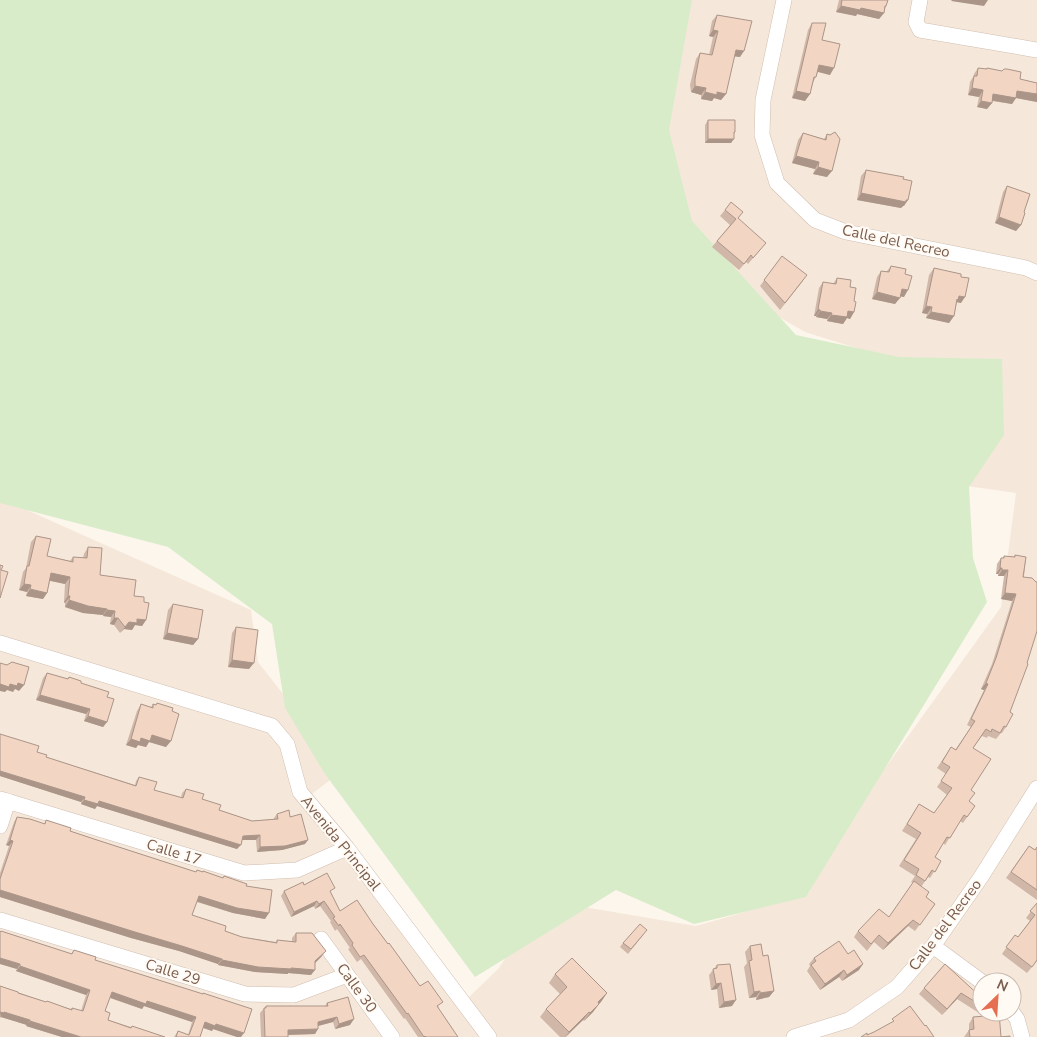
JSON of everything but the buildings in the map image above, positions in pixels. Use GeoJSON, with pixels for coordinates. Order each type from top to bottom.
{"type":"FeatureCollection","features":[{"type":"Feature","properties":{"kind":"street","name":"Calle del Recreo"},"geometry":{"type":"LineString","coordinates":[[784,0],[763,100],[762,135],[777,183],[815,220],[846,232],[1026,268],[1037,273]]}},
{"type":"Feature","properties":{"kind":"street"},"geometry":{"type":"LineString","coordinates":[[920,0],[916,22],[920,30],[1037,50]]}},
{"type":"Feature","properties":{"kind":"street","name":"Avenida Principal"},"geometry":{"type":"LineString","coordinates":[[0,643],[272,726],[287,744],[300,792],[347,848],[489,1037]]}},
{"type":"Feature","properties":{"kind":"street","name":"Calle del Recreo"},"geometry":{"type":"LineString","coordinates":[[794,1037],[849,1020],[897,987],[933,946],[981,877],[1037,788]]}},
{"type":"Feature","properties":{"kind":"street"},"geometry":{"type":"LineString","coordinates":[[0,826],[4,800]]}},
{"type":"Feature","properties":{"kind":"street","name":"Calle 17"},"geometry":{"type":"LineString","coordinates":[[4,800],[244,873],[297,870],[347,848]]}},
{"type":"Feature","properties":{"kind":"street","name":"Calle 29"},"geometry":{"type":"LineString","coordinates":[[0,920],[245,994],[294,995],[347,975]]}},
{"type":"Feature","properties":{"kind":"street","name":"Calle 30"},"geometry":{"type":"LineString","coordinates":[[321,939],[392,1037]]}},
{"type":"Feature","properties":{"kind":"street"},"geometry":{"type":"LineString","coordinates":[[933,946],[972,975]]}},
{"type":"Feature","properties":{"kind":"street"},"geometry":{"type":"LineString","coordinates":[[1018,1022],[1022,1037]]}},
{"type":"Feature","properties":{"kind":"shaded area"},"geometry":{"type":"Polygon","coordinates":[[[671,0],[1037,0],[1037,1037],[0,1037],[0,498],[251,610],[258,662],[343,770],[308,797],[466,1000],[499,968],[543,900],[696,926],[808,894],[860,803],[1001,607],[1016,493],[883,474],[901,362],[805,332],[734,291],[657,170],[671,0]]]}},
{"type":"Feature","properties":{"kind":"green space"},"geometry":{"type":"Polygon","coordinates":[[[0,0],[692,0],[669,130],[692,221],[796,335],[899,357],[1002,359],[1004,435],[969,487],[973,558],[987,602],[806,897],[694,924],[616,890],[475,977],[325,774],[285,708],[272,624],[168,547],[0,503],[0,0]]]}}]}
